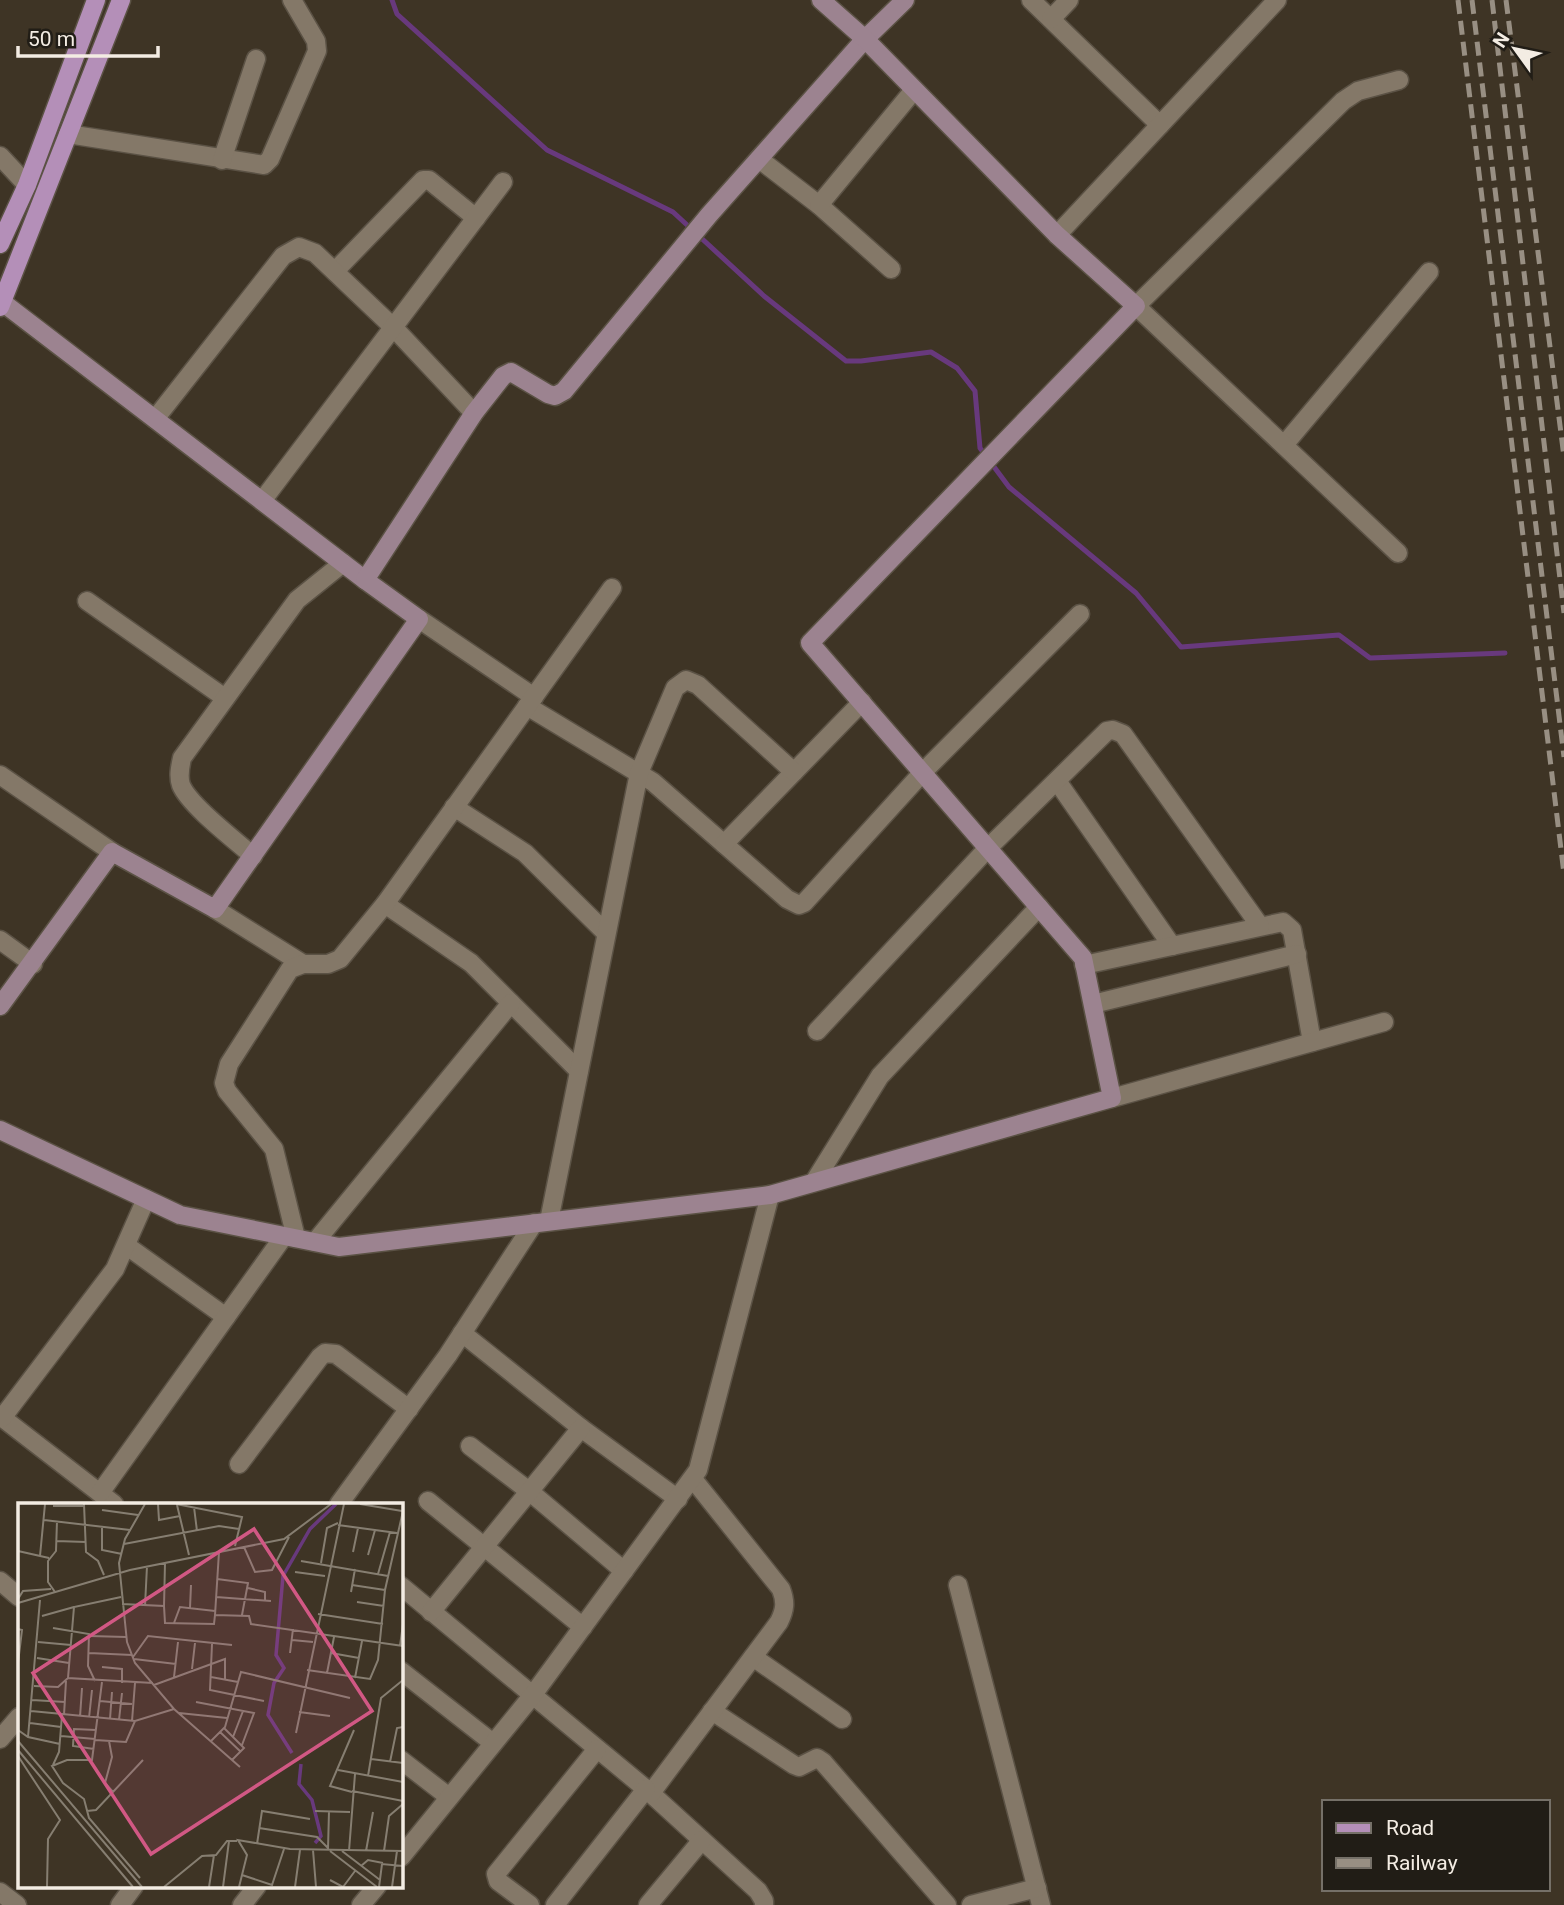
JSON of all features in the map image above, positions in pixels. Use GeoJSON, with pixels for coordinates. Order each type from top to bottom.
{"type":"FeatureCollection","features":[{"type":"Feature","properties":{"kind":"main road"},"geometry":{"type":"LineString","coordinates":[[0,244],[27,185],[96,0]]}},
{"type":"Feature","properties":{"kind":"main road"},"geometry":{"type":"LineString","coordinates":[[1,304],[121,0]]}},
{"type":"Feature","properties":{"kind":"street"},"geometry":{"type":"LineString","coordinates":[[68,134],[264,165],[270,159],[317,51],[316,41],[292,0]]}},
{"type":"Feature","properties":{"kind":"street"},"geometry":{"type":"LineString","coordinates":[[821,0],[865,39],[1057,235],[1398,553]]}},
{"type":"Feature","properties":{"kind":"street"},"geometry":{"type":"LineString","coordinates":[[365,580],[474,413],[503,376],[511,372],[555,396],[564,391],[709,215],[865,39],[905,0]]}},
{"type":"Feature","properties":{"kind":"street"},"geometry":{"type":"LineString","coordinates":[[1031,0],[1160,125]]}},
{"type":"Feature","properties":{"kind":"street"},"geometry":{"type":"LineString","coordinates":[[1051,19],[1069,0]]}},
{"type":"Feature","properties":{"kind":"street"},"geometry":{"type":"LineString","coordinates":[[1057,235],[1277,0]]}},
{"type":"Feature","properties":{"kind":"street"},"geometry":{"type":"LineString","coordinates":[[222,160],[256,59]]}},
{"type":"Feature","properties":{"kind":"street"},"geometry":{"type":"LineString","coordinates":[[1112,1098],[1083,958],[810,643],[1136,306],[1343,101],[1358,91],[1399,80]]}},
{"type":"Feature","properties":{"kind":"street"},"geometry":{"type":"LineString","coordinates":[[819,205],[914,90]]}},
{"type":"Feature","properties":{"kind":"street"},"geometry":{"type":"LineString","coordinates":[[0,156],[27,185]]}},
{"type":"Feature","properties":{"kind":"street"},"geometry":{"type":"LineString","coordinates":[[759,159],[819,205],[891,269]]}},
{"type":"Feature","properties":{"kind":"street"},"geometry":{"type":"LineString","coordinates":[[335,271],[423,180],[429,180],[476,218]]}},
{"type":"Feature","properties":{"kind":"street"},"geometry":{"type":"LineString","coordinates":[[262,501],[503,182]]}},
{"type":"Feature","properties":{"kind":"street"},"geometry":{"type":"LineString","coordinates":[[155,419],[283,256],[299,247],[307,248],[335,271],[394,328],[474,413]]}},
{"type":"Feature","properties":{"kind":"street"},"geometry":{"type":"LineString","coordinates":[[1284,445],[1429,272]]}},
{"type":"Feature","properties":{"kind":"street"},"geometry":{"type":"LineString","coordinates":[[1,304],[365,580],[531,701],[653,782],[787,899],[799,905],[804,903],[923,772],[1080,614]]}},
{"type":"Feature","properties":{"kind":"street"},"geometry":{"type":"LineString","coordinates":[[253,856],[190,799],[181,785],[179,772],[182,758],[297,600],[343,563]]}},
{"type":"Feature","properties":{"kind":"street"},"geometry":{"type":"LineString","coordinates":[[146,1199],[116,1269],[1,1417],[107,1499],[226,1317],[290,1237],[274,1149],[227,1091],[224,1083],[229,1064],[290,969],[303,964],[335,963],[384,904],[612,588]]}},
{"type":"Feature","properties":{"kind":"street"},"geometry":{"type":"LineString","coordinates":[[87,601],[225,698]]}},
{"type":"Feature","properties":{"kind":"street"},"geometry":{"type":"LineString","coordinates":[[215,909],[419,619]]}},
{"type":"Feature","properties":{"kind":"street"},"geometry":{"type":"LineString","coordinates":[[341,1503],[541,1222],[579,1071],[639,773],[675,688],[686,680],[698,685],[794,772]]}},
{"type":"Feature","properties":{"kind":"street"},"geometry":{"type":"LineString","coordinates":[[724,844],[862,702]]}},
{"type":"Feature","properties":{"kind":"street"},"geometry":{"type":"LineString","coordinates":[[817,1031],[988,848],[1107,732],[1113,730],[1123,734],[1261,926]]}},
{"type":"Feature","properties":{"kind":"street"},"geometry":{"type":"LineString","coordinates":[[0,775],[112,852],[215,909],[303,964]]}},
{"type":"Feature","properties":{"kind":"street"},"geometry":{"type":"LineString","coordinates":[[1057,780],[1172,946]]}},
{"type":"Feature","properties":{"kind":"street"},"geometry":{"type":"LineString","coordinates":[[454,807],[525,853],[606,933]]}},
{"type":"Feature","properties":{"kind":"street"},"geometry":{"type":"LineString","coordinates":[[0,1006],[112,852]]}},
{"type":"Feature","properties":{"kind":"street"},"geometry":{"type":"LineString","coordinates":[[384,904],[471,963],[579,1071]]}},
{"type":"Feature","properties":{"kind":"street"},"geometry":{"type":"LineString","coordinates":[[814,1182],[880,1076],[1039,907]]}},
{"type":"Feature","properties":{"kind":"street"},"geometry":{"type":"LineString","coordinates":[[1084,965],[1283,922],[1292,930],[1312,1042]]}},
{"type":"Feature","properties":{"kind":"street"},"geometry":{"type":"LineString","coordinates":[[0,940],[33,964]]}},
{"type":"Feature","properties":{"kind":"street"},"geometry":{"type":"LineString","coordinates":[[1093,1004],[1297,954]]}},
{"type":"Feature","properties":{"kind":"street"},"geometry":{"type":"LineString","coordinates":[[315,1242],[511,1003]]}},
{"type":"Feature","properties":{"kind":"street"},"geometry":{"type":"LineString","coordinates":[[0,1130],[180,1215],[339,1247],[770,1195],[1384,1022]]}},
{"type":"Feature","properties":{"kind":"street"},"geometry":{"type":"LineString","coordinates":[[402,1856],[532,1696],[692,1479],[702,1456],[770,1195]]}},
{"type":"Feature","properties":{"kind":"street"},"geometry":{"type":"LineString","coordinates":[[127,1245],[226,1317]]}},
{"type":"Feature","properties":{"kind":"street"},"geometry":{"type":"LineString","coordinates":[[462,1333],[581,1428],[678,1499]]}},
{"type":"Feature","properties":{"kind":"street"},"geometry":{"type":"LineString","coordinates":[[239,1464],[325,1353],[336,1354],[409,1409]]}},
{"type":"Feature","properties":{"kind":"street"},"geometry":{"type":"LineString","coordinates":[[431,1612],[581,1428]]}},
{"type":"Feature","properties":{"kind":"street"},"geometry":{"type":"LineString","coordinates":[[470,1447],[529,1491],[624,1571]]}},
{"type":"Feature","properties":{"kind":"street"},"geometry":{"type":"LineString","coordinates":[[555,1905],[712,1711],[784,1612],[785,1600],[776,1581],[692,1479]]}},
{"type":"Feature","properties":{"kind":"street"},"geometry":{"type":"LineString","coordinates":[[428,1501],[583,1627]]}},
{"type":"Feature","properties":{"kind":"street"},"geometry":{"type":"LineString","coordinates":[[0,1581],[18,1596]]}},
{"type":"Feature","properties":{"kind":"street"},"geometry":{"type":"LineString","coordinates":[[958,1586],[1039,1896],[971,1905]]}},
{"type":"Feature","properties":{"kind":"street"},"geometry":{"type":"LineString","coordinates":[[402,1587],[649,1791],[758,1891],[764,1905]]}},
{"type":"Feature","properties":{"kind":"street"},"geometry":{"type":"LineString","coordinates":[[753,1657],[842,1719]]}},
{"type":"Feature","properties":{"kind":"street"},"geometry":{"type":"LineString","coordinates":[[402,1672],[493,1743]]}},
{"type":"Feature","properties":{"kind":"street"},"geometry":{"type":"LineString","coordinates":[[712,1711],[794,1765],[799,1767],[817,1758],[823,1762],[947,1905]]}},
{"type":"Feature","properties":{"kind":"street"},"geometry":{"type":"LineString","coordinates":[[0,1740],[18,1718]]}},
{"type":"Feature","properties":{"kind":"street"},"geometry":{"type":"LineString","coordinates":[[530,1905],[498,1881],[496,1874],[597,1749]]}},
{"type":"Feature","properties":{"kind":"street"},"geometry":{"type":"LineString","coordinates":[[402,1761],[449,1797]]}},
{"type":"Feature","properties":{"kind":"street"},"geometry":{"type":"LineString","coordinates":[[648,1905],[702,1840]]}},
{"type":"Feature","properties":{"kind":"street"},"geometry":{"type":"LineString","coordinates":[[120,1905],[133,1888]]}},
{"type":"Feature","properties":{"kind":"street"},"geometry":{"type":"LineString","coordinates":[[242,1905],[255,1888]]}},
{"type":"Feature","properties":{"kind":"street"},"geometry":{"type":"LineString","coordinates":[[0,1892],[17,1905]]}},
{"type":"Feature","properties":{"kind":"waterway"},"geometry":{"type":"LineString","coordinates":[[392,0],[397,14],[547,150],[673,212],[764,296],[846,361],[931,352],[957,368],[975,391],[980,448],[1009,487],[1136,593],[1181,647],[1339,635],[1370,658],[1505,653]]}},
{"type":"Feature","properties":{"kind":"railway"},"geometry":{"type":"LineString","coordinates":[[1458,0],[1564,874]]}},
{"type":"Feature","properties":{"kind":"railway"},"geometry":{"type":"LineString","coordinates":[[1472,0],[1564,757]]}},
{"type":"Feature","properties":{"kind":"railway"},"geometry":{"type":"LineString","coordinates":[[1492,0],[1564,613]]}},
{"type":"Feature","properties":{"kind":"railway"},"geometry":{"type":"LineString","coordinates":[[1506,0],[1564,457]]}}]}
